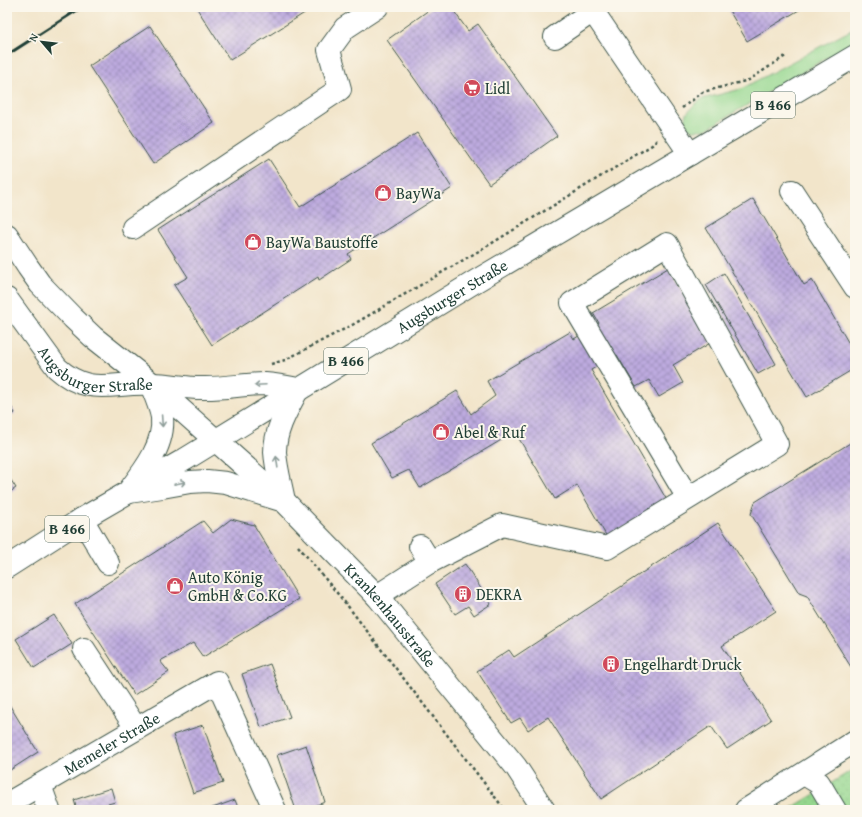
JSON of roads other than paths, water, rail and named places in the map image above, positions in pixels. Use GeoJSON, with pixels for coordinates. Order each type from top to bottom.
{"type":"FeatureCollection","features":[{"type":"Feature","properties":{"kind":"street"},"geometry":{"type":"LineString","coordinates":[[133,228],[340,89],[329,50],[345,28],[378,7]]}},
{"type":"Feature","properties":{"kind":"street"},"geometry":{"type":"LineString","coordinates":[[555,37],[591,9],[690,154]]}},
{"type":"Feature","properties":{"kind":"street","name":"Augsburger Straße"},"geometry":{"type":"LineString","coordinates":[[7,567],[82,519],[184,460],[298,389],[855,56]]}},
{"type":"Feature","properties":{"kind":"street"},"geometry":{"type":"LineString","coordinates":[[792,191],[855,287]]}},
{"type":"Feature","properties":{"kind":"street"},"geometry":{"type":"LineString","coordinates":[[7,235],[28,267],[56,302],[93,337],[151,383],[201,388],[266,384],[298,389],[285,413],[276,441],[276,462],[284,501],[226,483],[207,481],[190,482],[128,492]]}},
{"type":"Feature","properties":{"kind":"street"},"geometry":{"type":"LineString","coordinates":[[376,596],[425,554],[502,525],[607,548],[777,444],[667,244],[572,303],[688,498]]}},
{"type":"Feature","properties":{"kind":"street","name":"Augsburger Straße"},"geometry":{"type":"LineString","coordinates":[[7,300],[57,368],[64,375],[81,383],[98,387],[151,383],[215,441]]}},
{"type":"Feature","properties":{"kind":"street"},"geometry":{"type":"LineString","coordinates":[[128,492],[155,452],[161,433],[162,416],[151,383]]}},
{"type":"Feature","properties":{"kind":"street","name":"Krankenhausstraße"},"geometry":{"type":"LineString","coordinates":[[215,441],[284,501],[376,596],[516,767],[544,810]]}},
{"type":"Feature","properties":{"kind":"street"},"geometry":{"type":"LineString","coordinates":[[82,519],[108,563]]}},
{"type":"Feature","properties":{"kind":"street"},"geometry":{"type":"LineString","coordinates":[[84,649],[136,728]]}},
{"type":"Feature","properties":{"kind":"street","name":"Memeler Straße"},"geometry":{"type":"LineString","coordinates":[[7,804],[217,682],[275,810]]}},
{"type":"Feature","properties":{"kind":"street"},"geometry":{"type":"LineString","coordinates":[[746,810],[855,742]]}},
{"type":"Feature","properties":{"kind":"street"},"geometry":{"type":"LineString","coordinates":[[804,774],[819,783],[835,810]]}},
{"type":"Feature","properties":{"kind":"street"},"geometry":{"type":"LineString","coordinates":[[40,785],[49,810]]}},
{"type":"Feature","properties":{"kind":"railway"},"geometry":{"type":"LineString","coordinates":[[7,55],[82,7]]}},
{"type":"Feature","properties":{"kind":"place","name":"Lidl"},"geometry":{"type":"Point","coordinates":[472,88]}},
{"type":"Feature","properties":{"kind":"place","name":"BayWa"},"geometry":{"type":"Point","coordinates":[383,193]}},
{"type":"Feature","properties":{"kind":"place","name":"BayWa Baustoffe"},"geometry":{"type":"Point","coordinates":[253,242]}},
{"type":"Feature","properties":{"kind":"place","name":"Abel & Ruf"},"geometry":{"type":"Point","coordinates":[441,432]}},
{"type":"Feature","properties":{"kind":"place","name":"Auto König GmbH & Co.KG"},"geometry":{"type":"Point","coordinates":[175,586]}},
{"type":"Feature","properties":{"kind":"place","name":"DEKRA"},"geometry":{"type":"Point","coordinates":[463,594]}},
{"type":"Feature","properties":{"kind":"place","name":"Engelhardt Druck"},"geometry":{"type":"Point","coordinates":[611,664]}}]}
